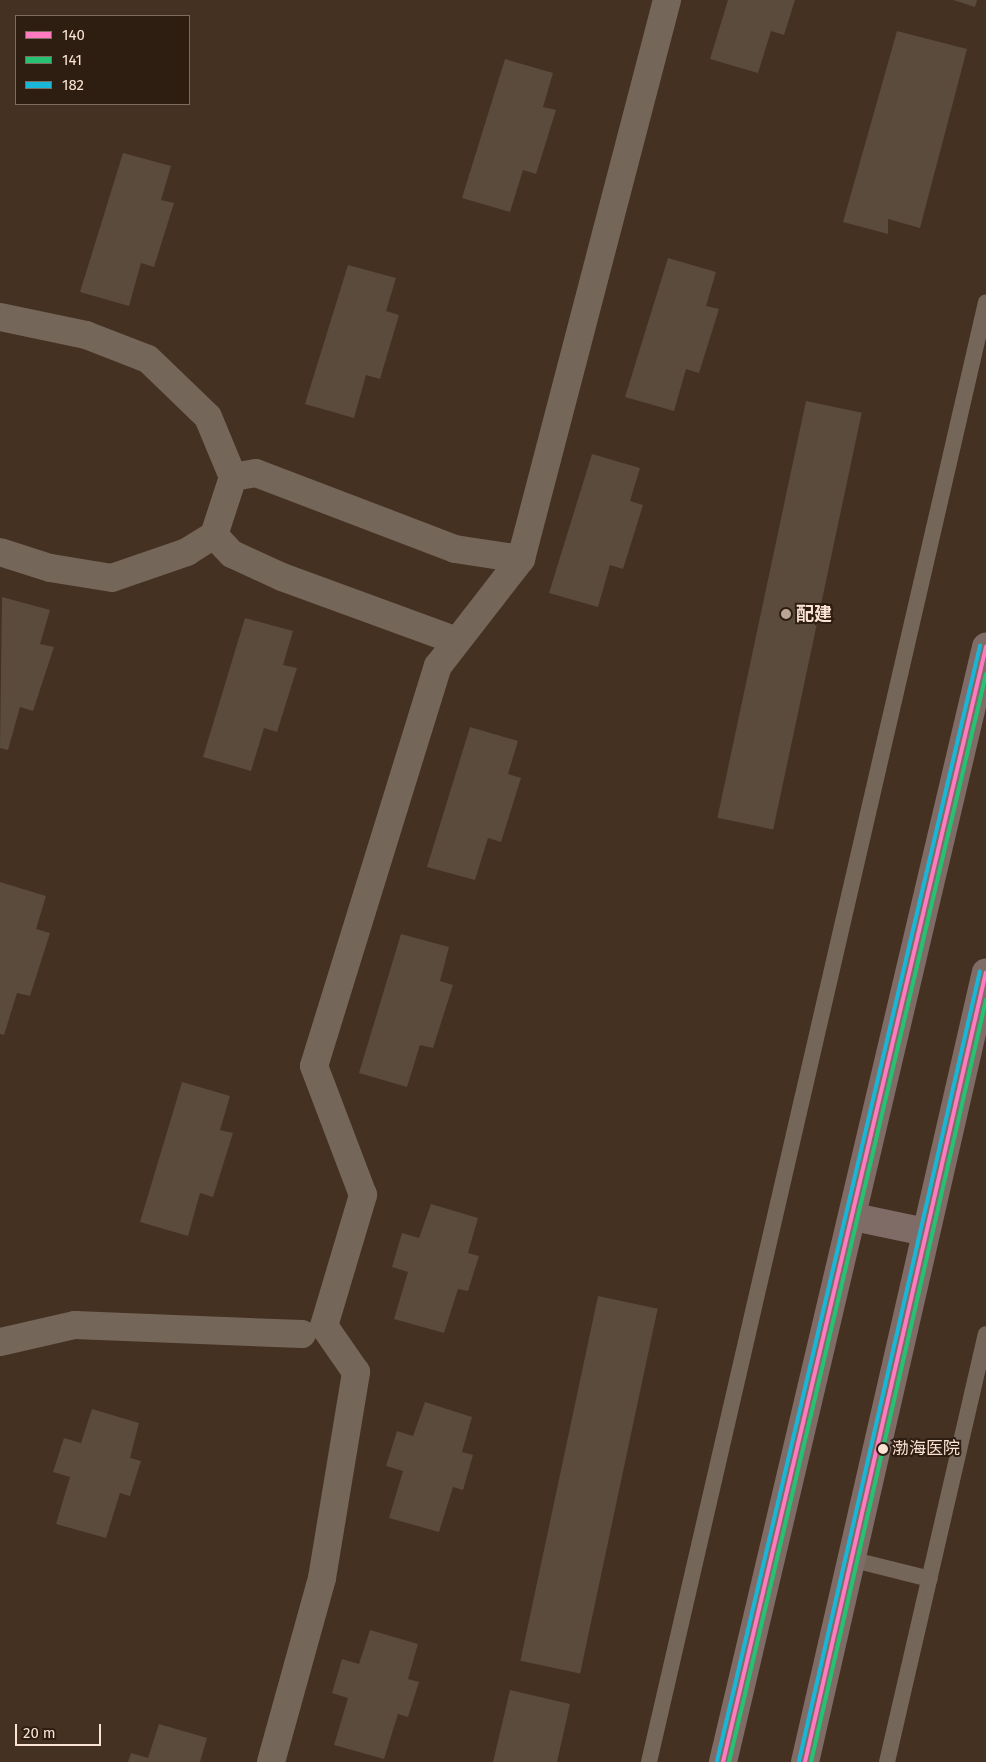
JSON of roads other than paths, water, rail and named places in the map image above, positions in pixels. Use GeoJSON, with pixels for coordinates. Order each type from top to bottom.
{"type":"FeatureCollection","features":[{"type":"Feature","properties":{"kind":"main road"},"geometry":{"type":"LineString","coordinates":[[723,1762],[854,1217],[986,647]]}},
{"type":"Feature","properties":{"kind":"main road"},"geometry":{"type":"LineString","coordinates":[[805,1762],[854,1560],[926,1232],[986,972]]}},
{"type":"Feature","properties":{"kind":"main road"},"geometry":{"type":"LineString","coordinates":[[854,1217],[926,1232]]}},
{"type":"Feature","properties":{"kind":"street"},"geometry":{"type":"LineString","coordinates":[[272,1762],[322,1578],[356,1372],[324,1326],[363,1195],[314,1066],[438,666],[521,559],[667,0]]}},
{"type":"Feature","properties":{"kind":"street"},"geometry":{"type":"LineString","coordinates":[[0,317],[86,334],[148,359],[208,417],[233,477],[214,535],[187,552],[112,578],[50,568],[0,552]]}},
{"type":"Feature","properties":{"kind":"street"},"geometry":{"type":"LineString","coordinates":[[233,477],[256,473],[455,549],[521,559]]}},
{"type":"Feature","properties":{"kind":"street"},"geometry":{"type":"LineString","coordinates":[[214,535],[232,554],[282,577],[457,641]]}},
{"type":"Feature","properties":{"kind":"street"},"geometry":{"type":"LineString","coordinates":[[0,1342],[75,1325],[302,1334]]}},
{"type":"Feature","properties":{"kind":"lane"},"geometry":{"type":"LineString","coordinates":[[649,1762],[986,302]]}},
{"type":"Feature","properties":{"kind":"lane"},"geometry":{"type":"LineString","coordinates":[[887,1762],[986,1334]]}},
{"type":"Feature","properties":{"kind":"lane"},"geometry":{"type":"LineString","coordinates":[[854,1560],[930,1579]]}},
{"type":"Feature","properties":{"kind":"place","name":"配建"},"geometry":{"type":"Point","coordinates":[786,614]}},
{"type":"Feature","properties":{"kind":"place","name":"渤海医院"},"geometry":{"type":"Point","coordinates":[883,1449]}}]}
